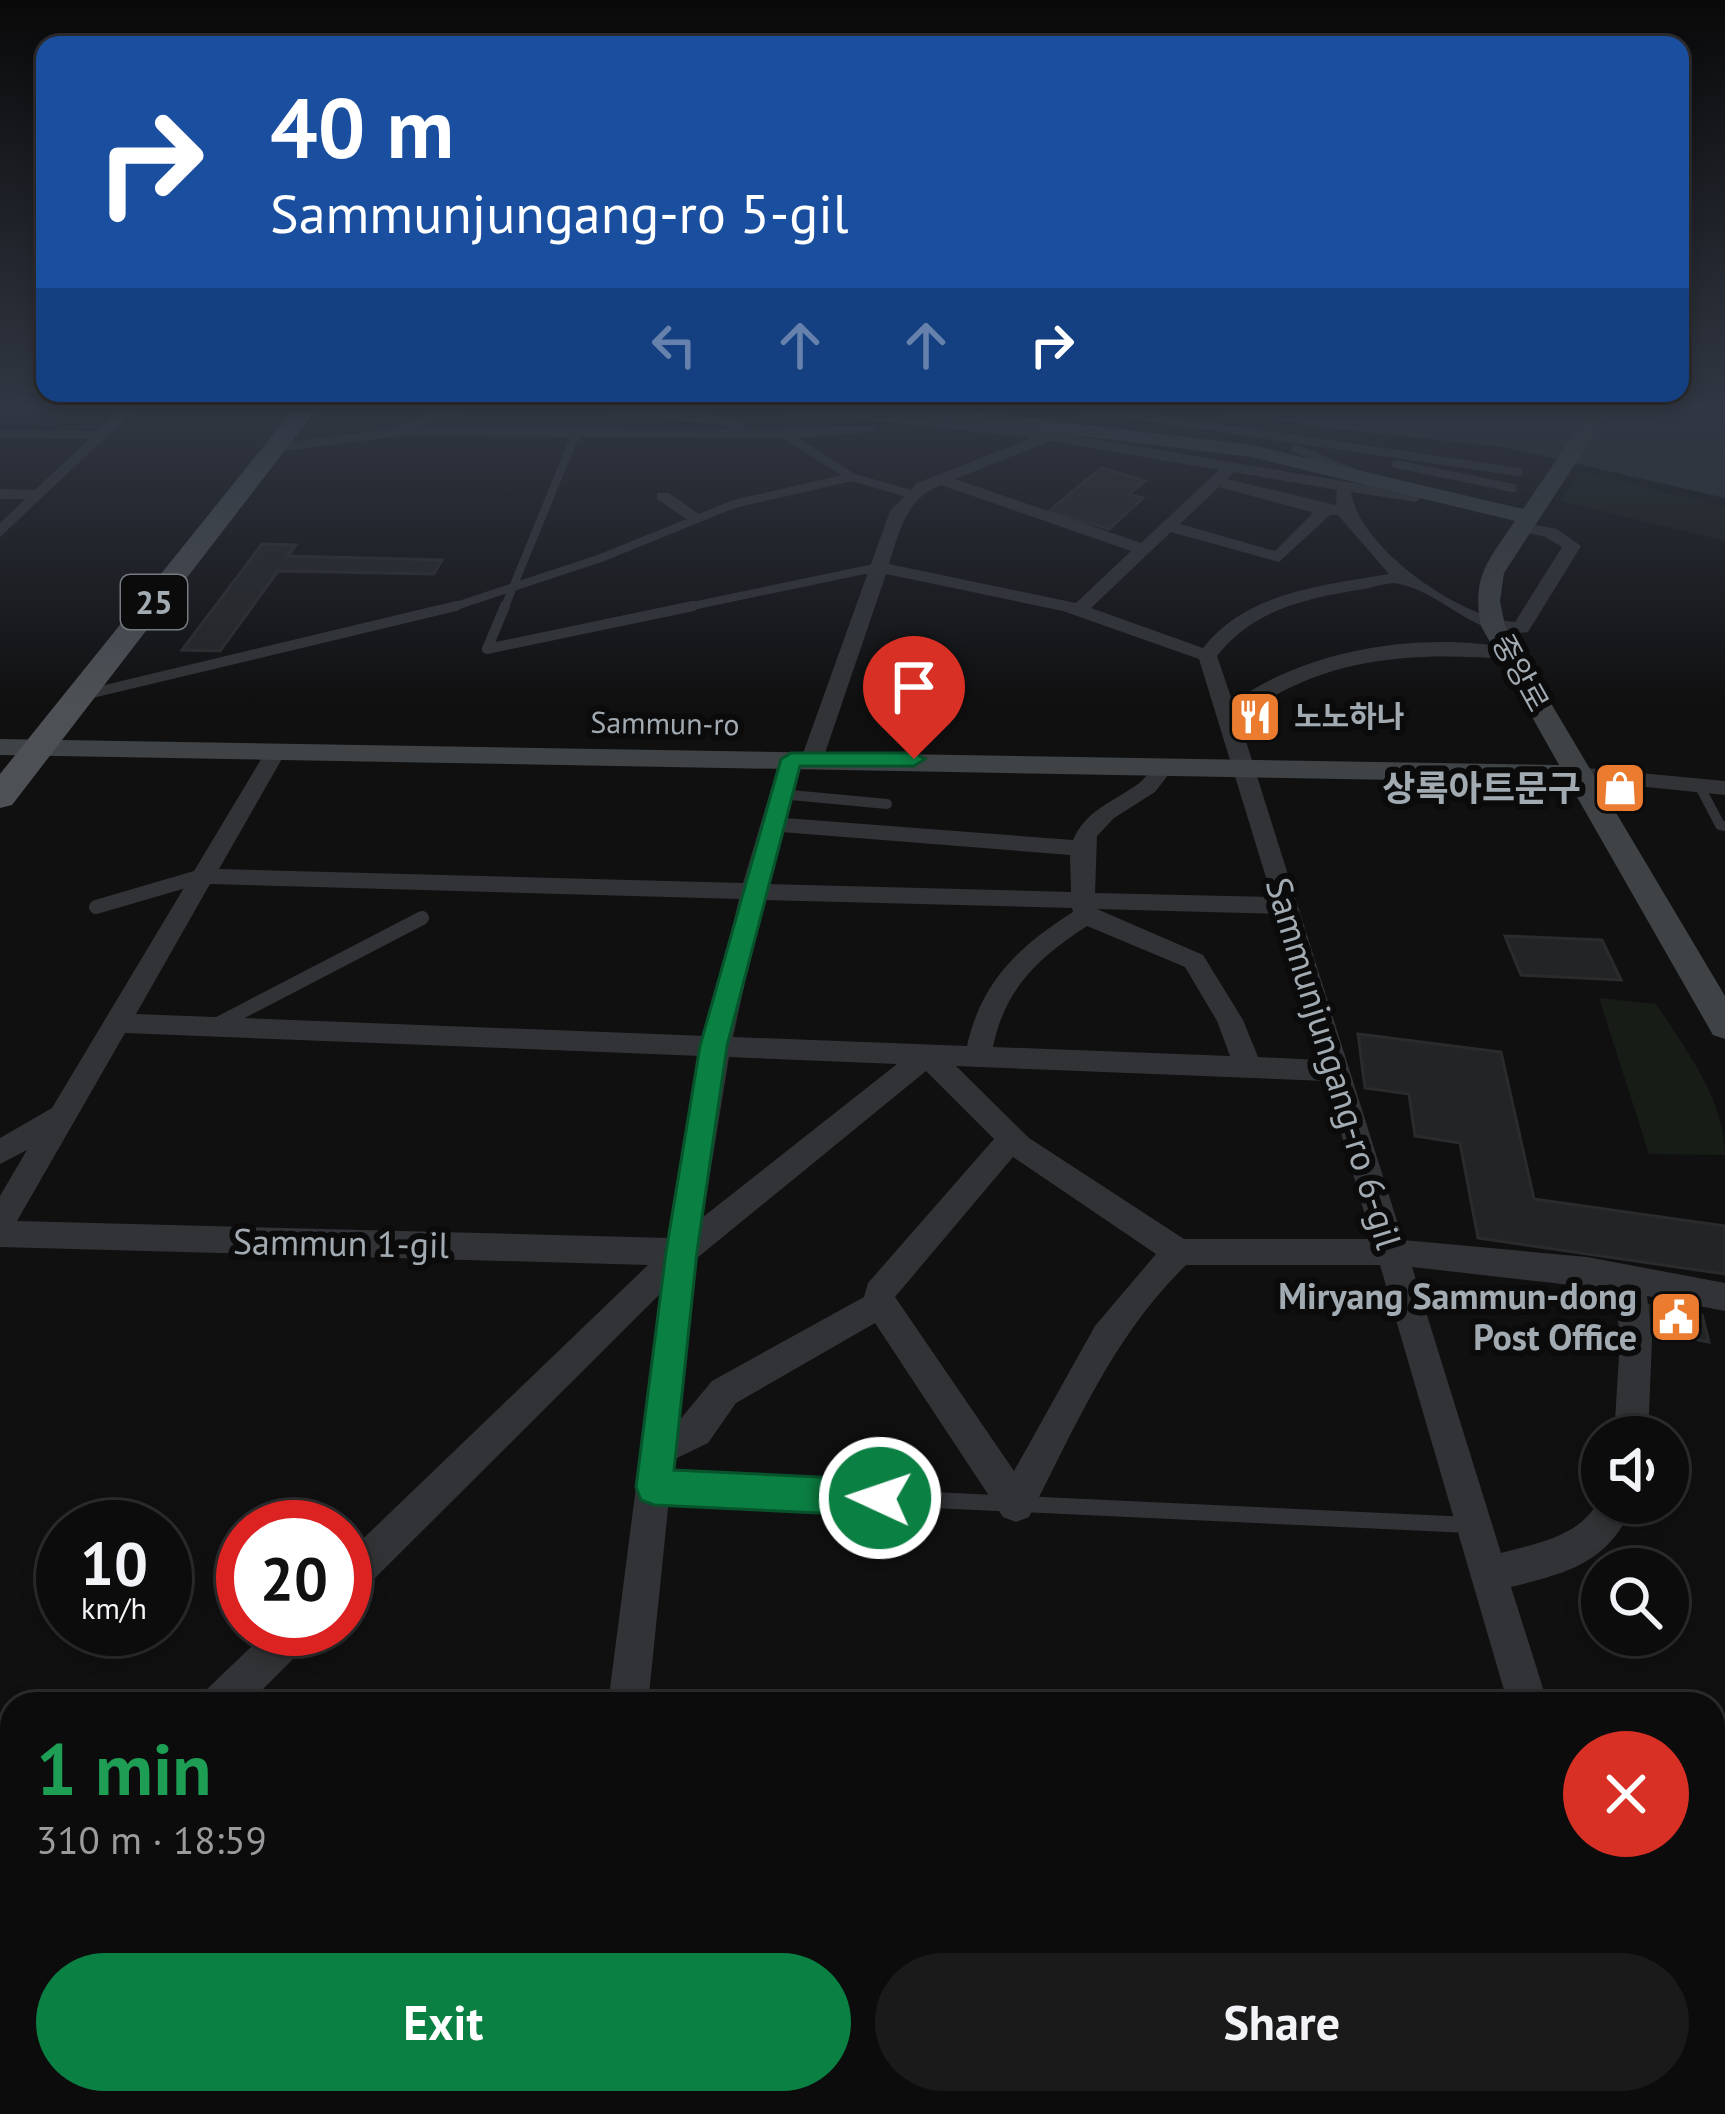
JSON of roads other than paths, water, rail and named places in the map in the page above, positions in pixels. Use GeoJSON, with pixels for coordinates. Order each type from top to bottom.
{"type":"FeatureCollection","features":[{"type":"Feature","properties":{"kind":"main road","name":"25"},"geometry":{"type":"LineString","coordinates":[[0,797],[230,505]]}},
{"type":"Feature","properties":{"kind":"street"},"geometry":{"type":"LineString","coordinates":[[0,532],[28,505]]}},
{"type":"Feature","properties":{"kind":"street"},"geometry":{"type":"LineString","coordinates":[[676,505],[698,519]]}},
{"type":"Feature","properties":{"kind":"street"},"geometry":{"type":"LineString","coordinates":[[629,1692],[682,1252],[713,1046],[780,794],[802,759],[904,505]]}},
{"type":"Feature","properties":{"kind":"street"},"geometry":{"type":"LineString","coordinates":[[1014,505],[1142,549]]}},
{"type":"Feature","properties":{"kind":"street"},"geometry":{"type":"LineString","coordinates":[[1080,609],[1190,505]]}},
{"type":"Feature","properties":{"kind":"street"},"geometry":{"type":"LineString","coordinates":[[1304,505],[1345,511],[1401,578],[1501,640]]}},
{"type":"Feature","properties":{"kind":"street"},"geometry":{"type":"LineString","coordinates":[[1345,511],[1346,505]]}},
{"type":"Feature","properties":{"kind":"street"},"geometry":{"type":"LineString","coordinates":[[1228,717],[1281,681],[1373,654],[1463,649],[1501,640],[1521,628],[1572,547],[1523,509],[1498,505]]}},
{"type":"Feature","properties":{"kind":"street","name":"중앙로"},"geometry":{"type":"LineString","coordinates":[[1526,505],[1492,573],[1488,601],[1501,640],[1725,1026]]}},
{"type":"Feature","properties":{"kind":"street"},"geometry":{"type":"LineString","coordinates":[[1167,526],[1279,557],[1324,510]]}},
{"type":"Feature","properties":{"kind":"street"},"geometry":{"type":"LineString","coordinates":[[879,567],[1080,609],[1207,656],[1217,639],[1262,607],[1401,578]]}},
{"type":"Feature","properties":{"kind":"street","name":"Sammunjungang-ro 6-gil"},"geometry":{"type":"LineString","coordinates":[[1207,656],[1245,767],[1524,1692]]}},
{"type":"Feature","properties":{"kind":"street","name":"Sammun-ro"},"geometry":{"type":"LineString","coordinates":[[0,747],[1576,774]]}},
{"type":"Feature","properties":{"kind":"street"},"geometry":{"type":"LineString","coordinates":[[0,1223],[276,751]]}},
{"type":"Feature","properties":{"kind":"street"},"geometry":{"type":"LineString","coordinates":[[1085,908],[1082,848],[1088,832],[1111,809],[1161,776],[1165,765]]}},
{"type":"Feature","properties":{"kind":"street"},"geometry":{"type":"LineString","coordinates":[[1576,774],[1725,788]]}},
{"type":"Feature","properties":{"kind":"street"},"geometry":{"type":"LineString","coordinates":[[770,825],[840,826],[957,841],[1082,848]]}},
{"type":"Feature","properties":{"kind":"street"},"geometry":{"type":"LineString","coordinates":[[202,876],[753,888],[1085,908],[1287,906]]}},
{"type":"Feature","properties":{"kind":"street"},"geometry":{"type":"LineString","coordinates":[[978,1057],[984,1021],[1014,964],[1085,908]]}},
{"type":"Feature","properties":{"kind":"street"},"geometry":{"type":"LineString","coordinates":[[1085,908],[1194,961],[1230,1020],[1248,1067]]}},
{"type":"Feature","properties":{"kind":"street"},"geometry":{"type":"LineString","coordinates":[[116,1023],[1336,1071]]}},
{"type":"Feature","properties":{"kind":"street"},"geometry":{"type":"LineString","coordinates":[[927,1055],[1012,1138],[1179,1252],[1391,1252],[1587,1270],[1725,1297]]}},
{"type":"Feature","properties":{"kind":"street"},"geometry":{"type":"LineString","coordinates":[[372,1556],[682,1252],[927,1055]]}},
{"type":"Feature","properties":{"kind":"street"},"geometry":{"type":"LineString","coordinates":[[0,1152],[62,1115]]}},
{"type":"Feature","properties":{"kind":"street"},"geometry":{"type":"LineString","coordinates":[[1012,1138],[879,1293],[880,1304],[1016,1504],[1114,1324],[1154,1272],[1179,1252]]}},
{"type":"Feature","properties":{"kind":"street","name":"Sammun 1-gil"},"geometry":{"type":"LineString","coordinates":[[0,1234],[682,1252]]}},
{"type":"Feature","properties":{"kind":"street"},"geometry":{"type":"LineString","coordinates":[[1630,1279],[1636,1340],[1632,1416]]}},
{"type":"Feature","properties":{"kind":"street"},"geometry":{"type":"LineString","coordinates":[[658,1450],[696,1431],[724,1392],[880,1304]]}},
{"type":"Feature","properties":{"kind":"street"},"geometry":{"type":"LineString","coordinates":[[1489,1574],[1586,1544],[1604,1524]]}},
{"type":"Feature","properties":{"kind":"street"},"geometry":{"type":"LineString","coordinates":[[232,1692],[269,1656]]}},
{"type":"Feature","properties":{"kind":"lane"},"geometry":{"type":"LineString","coordinates":[[547,505],[487,649],[879,567]]}},
{"type":"Feature","properties":{"kind":"lane"},"geometry":{"type":"LineString","coordinates":[[79,697],[438,612],[732,505]]}},
{"type":"Feature","properties":{"kind":"lane"},"geometry":{"type":"LineString","coordinates":[[1508,505],[1523,509]]}},
{"type":"Feature","properties":{"kind":"lane"},"geometry":{"type":"LineString","coordinates":[[1699,785],[1720,812],[1720,825],[1725,826]]}},
{"type":"Feature","properties":{"kind":"lane"},"geometry":{"type":"LineString","coordinates":[[780,794],[887,804]]}},
{"type":"Feature","properties":{"kind":"lane"},"geometry":{"type":"LineString","coordinates":[[96,907],[202,876]]}},
{"type":"Feature","properties":{"kind":"lane"},"geometry":{"type":"LineString","coordinates":[[212,1027],[422,918]]}},
{"type":"Feature","properties":{"kind":"lane"},"geometry":{"type":"LineString","coordinates":[[654,1487],[1474,1525]]}},
{"type":"Feature","properties":{"kind":"place","name":"노노하나"},"geometry":{"type":"Point","coordinates":[1255,717]}},
{"type":"Feature","properties":{"kind":"place","name":"상록아트문구"},"geometry":{"type":"Point","coordinates":[1620,788]}},
{"type":"Feature","properties":{"kind":"place","name":"Miryang Sammun-dong Post Office"},"geometry":{"type":"Point","coordinates":[1676,1317]}}]}
